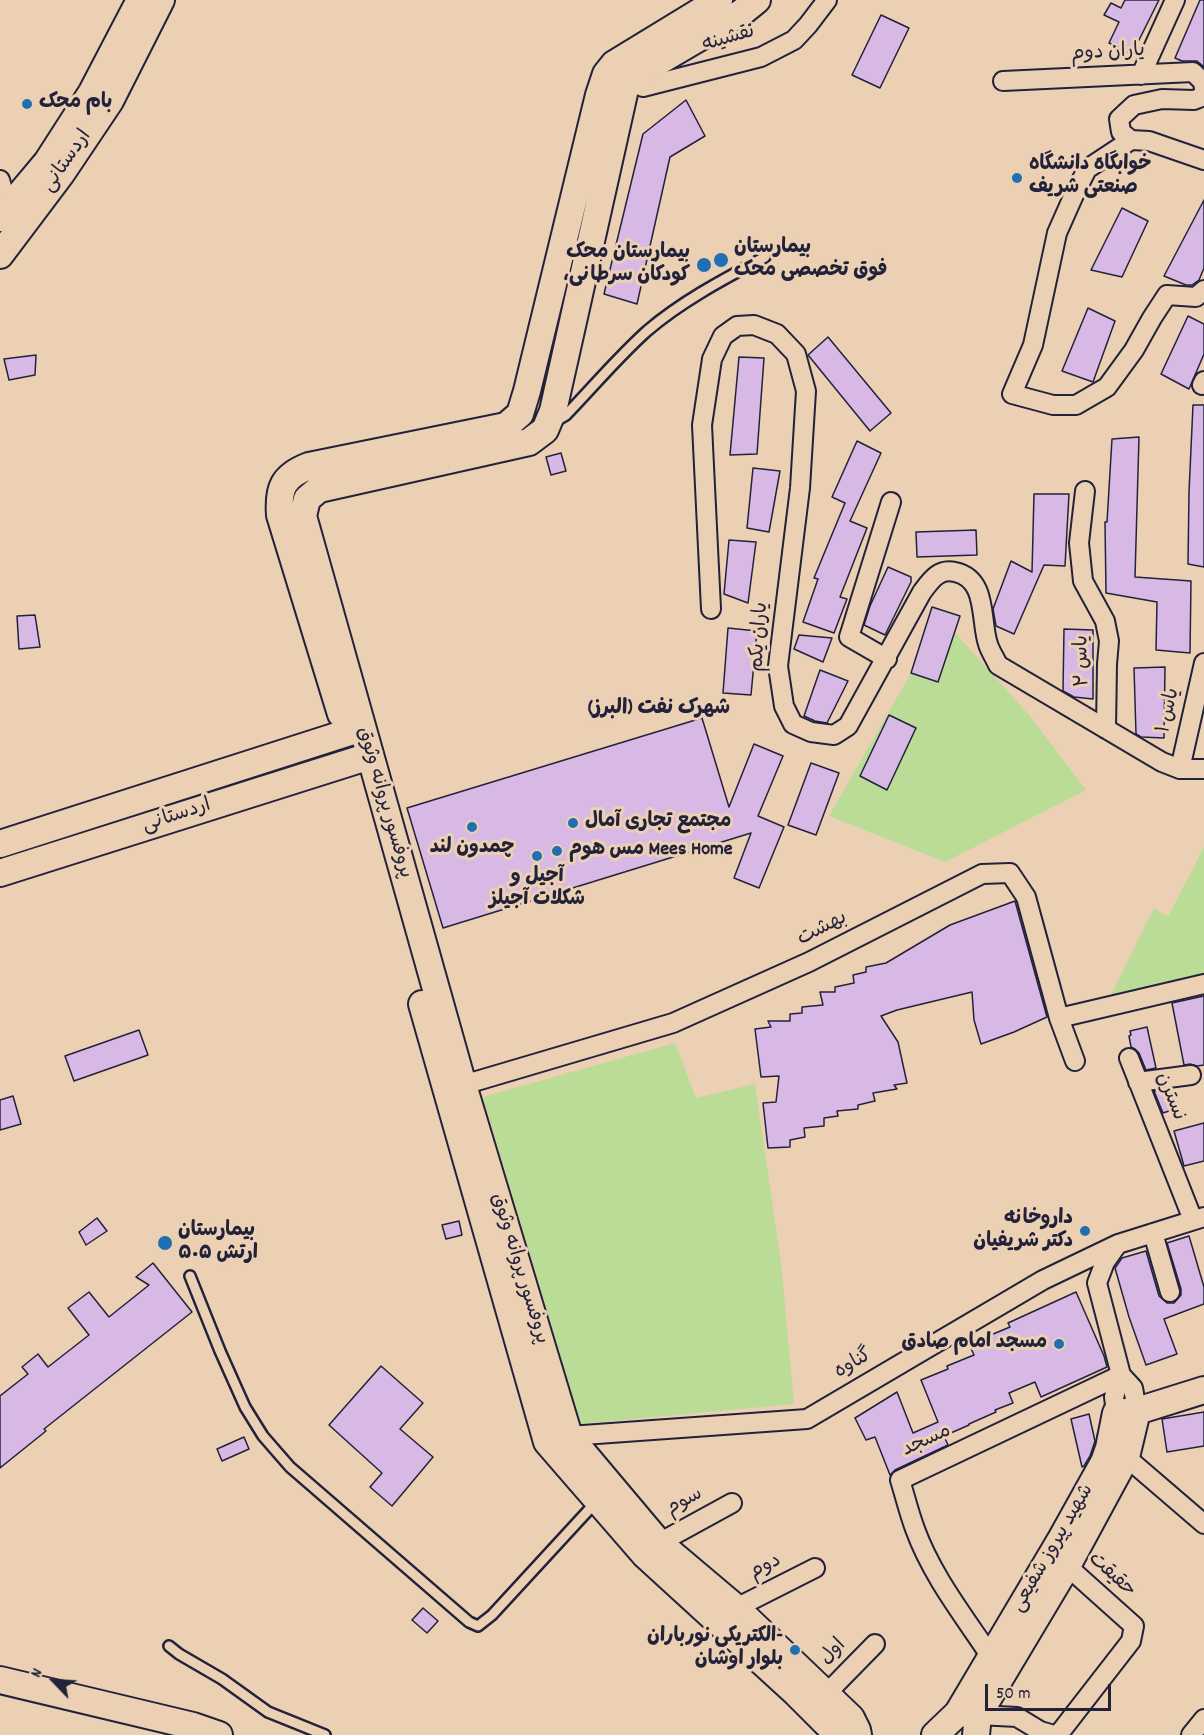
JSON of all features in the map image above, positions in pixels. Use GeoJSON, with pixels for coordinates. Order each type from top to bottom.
{"type":"FeatureCollection","features":[{"type":"Feature","properties":{"kind":"main road","name":"اردستانی"},"geometry":{"type":"LineString","coordinates":[[0,255],[9,219],[92,92],[140,0]]}},
{"type":"Feature","properties":{"kind":"main road","name":"اردستانی"},"geometry":{"type":"LineString","coordinates":[[9,219],[61,174],[110,101],[161,0]]}},
{"type":"Feature","properties":{"kind":"main road"},"geometry":{"type":"LineString","coordinates":[[719,0],[614,64],[617,77],[553,411],[546,428],[520,414],[599,95],[617,77],[741,13],[757,0]]}},
{"type":"Feature","properties":{"kind":"main road","name":"پروفسور پروانه وثوق"},"geometry":{"type":"LineString","coordinates":[[354,730],[280,515],[279,498],[284,483],[296,471],[309,466],[506,426],[520,414]]}},
{"type":"Feature","properties":{"kind":"main road","name":"پروفسور پروانه وثوق"},"geometry":{"type":"LineString","coordinates":[[546,428],[528,442],[319,489],[307,500],[303,516],[354,730],[552,1435],[652,1549],[728,1616],[826,1694],[851,1718],[858,1735]]}},
{"type":"Feature","properties":{"kind":"main road","name":"اردستانی"},"geometry":{"type":"LineString","coordinates":[[0,844],[354,730]]}},
{"type":"Feature","properties":{"kind":"main road","name":"اردستانی"},"geometry":{"type":"LineString","coordinates":[[0,873],[362,758]]}},
{"type":"Feature","properties":{"kind":"main road"},"geometry":{"type":"LineString","coordinates":[[1126,1412],[1204,1390]]}},
{"type":"Feature","properties":{"kind":"main road","name":"شهید پیروز شفیعی"},"geometry":{"type":"LineString","coordinates":[[935,1735],[971,1721],[1117,1453],[1126,1412]]}},
{"type":"Feature","properties":{"kind":"main road","name":"شهید پیروز شفیعی"},"geometry":{"type":"LineString","coordinates":[[971,1721],[991,1657],[1059,1561]]}},
{"type":"Feature","properties":{"kind":"main road","name":"پروفسور پروانه وثوق"},"geometry":{"type":"LineString","coordinates":[[728,1616],[836,1735]]}},
{"type":"Feature","properties":{"kind":"main road"},"geometry":{"type":"LineString","coordinates":[[0,1680],[192,1726],[219,1735]]}},
{"type":"Feature","properties":{"kind":"street","name":"نقشینه"},"geometry":{"type":"LineString","coordinates":[[617,77],[643,87],[761,57],[794,40],[826,0]]}},
{"type":"Feature","properties":{"kind":"street"},"geometry":{"type":"LineString","coordinates":[[1142,75],[1175,0]]}},
{"type":"Feature","properties":{"kind":"street","name":"یاران دوم"},"geometry":{"type":"LineString","coordinates":[[1004,81],[1193,72],[1203,82],[1204,89]]}},
{"type":"Feature","properties":{"kind":"street"},"geometry":{"type":"LineString","coordinates":[[1204,96],[1194,100],[1162,99],[1134,105],[1119,119],[1120,132],[1131,140],[1149,141],[1204,160]]}},
{"type":"Feature","properties":{"kind":"street"},"geometry":{"type":"LineString","coordinates":[[1131,140],[1087,169],[1073,196],[1057,233],[1033,345],[1012,394],[1053,405],[1076,405],[1107,387],[1134,350],[1167,295],[1196,297],[1204,290]]}},
{"type":"Feature","properties":{"kind":"street"},"geometry":{"type":"LineString","coordinates":[[0,180],[9,219]]}},
{"type":"Feature","properties":{"kind":"street","name":"یاران یکم"},"geometry":{"type":"LineString","coordinates":[[711,609],[702,425],[712,360],[723,336],[736,326],[754,325],[777,334],[796,354],[806,391],[800,488],[778,666],[784,706],[793,724],[811,732],[834,735],[848,726],[922,592],[935,575],[952,571],[965,574],[978,590],[984,614],[987,643],[998,665],[1162,762],[1180,769],[1204,769]]}},
{"type":"Feature","properties":{"kind":"street","name":"یاس ۲"},"geometry":{"type":"LineString","coordinates":[[1085,491],[1079,543],[1083,581],[1105,621],[1109,642],[1106,729]]}},
{"type":"Feature","properties":{"kind":"street"},"geometry":{"type":"LineString","coordinates":[[886,658],[849,637],[891,502]]}},
{"type":"Feature","properties":{"kind":"street","name":"یاس ۱"},"geometry":{"type":"LineString","coordinates":[[1180,769],[1204,663]]}},
{"type":"Feature","properties":{"kind":"street","name":"بهشت"},"geometry":{"type":"LineString","coordinates":[[454,1087],[674,1023],[809,962],[982,874],[1010,873],[1026,897],[1059,1018],[1075,1061]]}},
{"type":"Feature","properties":{"kind":"street"},"geometry":{"type":"LineString","coordinates":[[1059,1018],[1204,984]]}},
{"type":"Feature","properties":{"kind":"street","name":"نسترن"},"geometry":{"type":"LineString","coordinates":[[1129,1058],[1199,1219]]}},
{"type":"Feature","properties":{"kind":"street"},"geometry":{"type":"LineString","coordinates":[[1138,1082],[1191,1075]]}},
{"type":"Feature","properties":{"kind":"street","name":"گناوه"},"geometry":{"type":"LineString","coordinates":[[552,1435],[807,1419],[1055,1274],[1118,1244],[1199,1219]]}},
{"type":"Feature","properties":{"kind":"street"},"geometry":{"type":"LineString","coordinates":[[1153,1233],[1170,1292]]}},
{"type":"Feature","properties":{"kind":"street"},"geometry":{"type":"LineString","coordinates":[[1118,1244],[1105,1262],[1097,1283],[1121,1375],[1133,1388],[1126,1412]]}},
{"type":"Feature","properties":{"kind":"street"},"geometry":{"type":"LineString","coordinates":[[1055,1274],[1081,1274],[1097,1283]]}},
{"type":"Feature","properties":{"kind":"street","name":"مسجد"},"geometry":{"type":"LineString","coordinates":[[991,1657],[927,1557],[915,1529],[900,1480],[1121,1375]]}},
{"type":"Feature","properties":{"kind":"street"},"geometry":{"type":"LineString","coordinates":[[1117,1453],[1204,1524]]}},
{"type":"Feature","properties":{"kind":"street","name":"سوم"},"geometry":{"type":"LineString","coordinates":[[652,1549],[732,1503]]}},
{"type":"Feature","properties":{"kind":"street","name":"حقیقت"},"geometry":{"type":"LineString","coordinates":[[971,1721],[1017,1717],[1045,1734],[1131,1641],[1134,1626],[1059,1561]]}},
{"type":"Feature","properties":{"kind":"street","name":"دوم"},"geometry":{"type":"LineString","coordinates":[[728,1616],[815,1568]]}},
{"type":"Feature","properties":{"kind":"street","name":"اول"},"geometry":{"type":"LineString","coordinates":[[826,1694],[875,1644]]}},
{"type":"Feature","properties":{"kind":"street"},"geometry":{"type":"LineString","coordinates":[[1191,1735],[1204,1719]]}},
{"type":"Feature","properties":{"kind":"lane"},"geometry":{"type":"LineString","coordinates":[[546,428],[566,415],[647,331],[718,282],[765,257]]}},
{"type":"Feature","properties":{"kind":"lane"},"geometry":{"type":"LineString","coordinates":[[190,1276],[245,1407],[263,1436],[290,1467],[469,1622],[478,1626],[492,1615],[604,1493]]}},
{"type":"Feature","properties":{"kind":"lane"},"geometry":{"type":"LineString","coordinates":[[169,1646],[222,1679],[268,1712],[325,1735]]}},
{"type":"Feature","properties":{"kind":"green space"},"geometry":{"type":"Polygon","coordinates":[[[940,616],[1030,716],[1086,790],[945,862],[829,816],[911,673],[940,616]]]}},
{"type":"Feature","properties":{"kind":"green space"},"geometry":{"type":"Polygon","coordinates":[[[1204,847],[1204,973],[1107,1003],[1154,908],[1168,917],[1204,847]]]}},
{"type":"Feature","properties":{"kind":"green space"},"geometry":{"type":"Polygon","coordinates":[[[675,1043],[696,1098],[755,1084],[781,1263],[794,1404],[581,1424],[483,1097],[675,1043]]]}},
{"type":"Feature","properties":{"kind":"building"},"geometry":{"type":"Polygon","coordinates":[[[1125,0],[1159,0],[1132,54],[1109,43],[1119,22],[1104,15],[1111,3],[1121,8],[1125,0]]]}},
{"type":"Feature","properties":{"kind":"building"},"geometry":{"type":"Polygon","coordinates":[[[1200,0],[1204,0],[1204,67],[1197,61],[1182,61],[1175,58],[1200,0]]]}},
{"type":"Feature","properties":{"kind":"building"},"geometry":{"type":"Polygon","coordinates":[[[881,15],[909,28],[880,88],[852,75],[881,15]]]}},
{"type":"Feature","properties":{"kind":"building"},"geometry":{"type":"Polygon","coordinates":[[[686,100],[705,136],[670,157],[637,304],[604,294],[643,134],[686,100]]]}},
{"type":"Feature","properties":{"kind":"building"},"geometry":{"type":"Polygon","coordinates":[[[1204,200],[1204,268],[1199,280],[1192,285],[1186,285],[1164,276],[1204,200]]]}},
{"type":"Feature","properties":{"kind":"building"},"geometry":{"type":"Polygon","coordinates":[[[1122,208],[1148,221],[1122,277],[1091,270],[1122,208]]]}},
{"type":"Feature","properties":{"kind":"building"},"geometry":{"type":"Polygon","coordinates":[[[1088,308],[1115,321],[1093,382],[1062,371],[1088,308]]]}},
{"type":"Feature","properties":{"kind":"building"},"geometry":{"type":"Polygon","coordinates":[[[1188,316],[1204,324],[1204,354],[1189,389],[1161,374],[1188,316]]]}},
{"type":"Feature","properties":{"kind":"building"},"geometry":{"type":"Polygon","coordinates":[[[828,337],[891,413],[870,431],[808,355],[828,337]]]}},
{"type":"Feature","properties":{"kind":"building"},"geometry":{"type":"Polygon","coordinates":[[[36,355],[35,375],[9,380],[4,359],[36,355]]]}},
{"type":"Feature","properties":{"kind":"building"},"geometry":{"type":"Polygon","coordinates":[[[739,357],[764,358],[757,454],[730,455],[739,357]]]}},
{"type":"Feature","properties":{"kind":"building"},"geometry":{"type":"Polygon","coordinates":[[[1193,405],[1204,405],[1204,567],[1188,564],[1193,405]]]}},
{"type":"Feature","properties":{"kind":"building"},"geometry":{"type":"Polygon","coordinates":[[[1139,437],[1135,577],[1191,581],[1190,653],[1156,650],[1157,602],[1106,593],[1105,522],[1107,522],[1112,439],[1139,437]]]}},
{"type":"Feature","properties":{"kind":"building"},"geometry":{"type":"Polygon","coordinates":[[[857,441],[881,453],[850,521],[867,528],[840,597],[847,599],[834,633],[803,622],[818,579],[814,578],[845,503],[832,497],[857,441]]]}},
{"type":"Feature","properties":{"kind":"building"},"geometry":{"type":"Polygon","coordinates":[[[561,453],[566,471],[551,475],[546,457],[561,453]]]}},
{"type":"Feature","properties":{"kind":"building"},"geometry":{"type":"Polygon","coordinates":[[[753,468],[780,471],[769,532],[747,528],[753,468]]]}},
{"type":"Feature","properties":{"kind":"building"},"geometry":{"type":"Polygon","coordinates":[[[1034,494],[1069,494],[1065,566],[1044,565],[1014,634],[996,626],[993,609],[1011,561],[1032,572],[1034,494]]]}},
{"type":"Feature","properties":{"kind":"building"},"geometry":{"type":"Polygon","coordinates":[[[976,530],[977,555],[917,557],[916,532],[976,530]]]}},
{"type":"Feature","properties":{"kind":"building"},"geometry":{"type":"Polygon","coordinates":[[[729,540],[756,542],[748,603],[724,594],[729,540]]]}},
{"type":"Feature","properties":{"kind":"building"},"geometry":{"type":"Polygon","coordinates":[[[888,567],[911,577],[911,582],[885,635],[864,625],[888,567]]]}},
{"type":"Feature","properties":{"kind":"building"},"geometry":{"type":"Polygon","coordinates":[[[932,607],[960,616],[938,682],[911,673],[932,607]]]}},
{"type":"Feature","properties":{"kind":"building"},"geometry":{"type":"Polygon","coordinates":[[[35,615],[40,647],[19,649],[17,616],[35,615]]]}},
{"type":"Feature","properties":{"kind":"building"},"geometry":{"type":"Polygon","coordinates":[[[728,628],[757,631],[751,695],[723,693],[728,628]]]}},
{"type":"Feature","properties":{"kind":"building"},"geometry":{"type":"Polygon","coordinates":[[[1064,629],[1093,630],[1093,699],[1074,697],[1063,691],[1064,629]]]}},
{"type":"Feature","properties":{"kind":"building"},"geometry":{"type":"Polygon","coordinates":[[[799,635],[832,638],[823,662],[794,649],[799,635]]]}},
{"type":"Feature","properties":{"kind":"building"},"geometry":{"type":"Polygon","coordinates":[[[1165,667],[1164,738],[1141,737],[1136,734],[1134,668],[1165,667]]]}},
{"type":"Feature","properties":{"kind":"building"},"geometry":{"type":"Polygon","coordinates":[[[820,670],[848,681],[827,723],[804,716],[820,670]]]}},
{"type":"Feature","properties":{"kind":"building"},"geometry":{"type":"Polygon","coordinates":[[[889,715],[916,728],[887,790],[860,776],[889,715]]]}},
{"type":"Feature","properties":{"kind":"building","name":"مجتمع تجاری آمال"},"geometry":{"type":"Polygon","coordinates":[[[702,718],[729,807],[754,744],[783,756],[758,816],[784,827],[759,888],[734,878],[751,833],[443,928],[407,808],[702,718]]]}},
{"type":"Feature","properties":{"kind":"building"},"geometry":{"type":"Polygon","coordinates":[[[811,763],[839,773],[816,835],[788,825],[811,763]]]}},
{"type":"Feature","properties":{"kind":"building"},"geometry":{"type":"Polygon","coordinates":[[[1015,901],[1047,1017],[981,1044],[974,1020],[972,992],[881,1016],[898,1042],[907,1083],[894,1085],[897,1089],[873,1093],[875,1101],[858,1105],[858,1109],[837,1111],[838,1116],[824,1118],[824,1126],[804,1128],[805,1137],[790,1140],[790,1147],[768,1148],[763,1103],[776,1102],[779,1076],[761,1077],[755,1029],[771,1027],[768,1021],[790,1021],[790,1014],[802,1013],[802,1007],[823,1005],[820,992],[835,992],[835,987],[854,983],[853,975],[866,972],[866,967],[886,963],[950,925],[1015,901]]]}},
{"type":"Feature","properties":{"kind":"building"},"geometry":{"type":"Polygon","coordinates":[[[1204,996],[1204,1065],[1184,1065],[1172,1003],[1204,996]]]}},
{"type":"Feature","properties":{"kind":"building"},"geometry":{"type":"Polygon","coordinates":[[[1147,1027],[1156,1068],[1146,1070],[1139,1053],[1131,1047],[1129,1036],[1130,1031],[1147,1027]]]}},
{"type":"Feature","properties":{"kind":"building"},"geometry":{"type":"Polygon","coordinates":[[[139,1030],[148,1055],[74,1081],[65,1056],[139,1030]]]}},
{"type":"Feature","properties":{"kind":"building"},"geometry":{"type":"Polygon","coordinates":[[[1166,1090],[1172,1110],[1163,1113],[1154,1091],[1166,1090]]]}},
{"type":"Feature","properties":{"kind":"building"},"geometry":{"type":"Polygon","coordinates":[[[13,1096],[21,1124],[0,1130],[0,1100],[13,1096]]]}},
{"type":"Feature","properties":{"kind":"building"},"geometry":{"type":"Polygon","coordinates":[[[1204,1123],[1204,1161],[1184,1166],[1174,1131],[1204,1123]]]}},
{"type":"Feature","properties":{"kind":"building"},"geometry":{"type":"Polygon","coordinates":[[[97,1218],[107,1231],[86,1245],[79,1232],[97,1218]]]}},
{"type":"Feature","properties":{"kind":"building"},"geometry":{"type":"Polygon","coordinates":[[[459,1221],[462,1235],[446,1239],[442,1225],[459,1221]]]}},
{"type":"Feature","properties":{"kind":"building"},"geometry":{"type":"Polygon","coordinates":[[[1189,1236],[1204,1287],[1204,1304],[1164,1319],[1177,1354],[1146,1365],[1115,1268],[1122,1258],[1146,1251],[1159,1296],[1167,1303],[1174,1303],[1181,1295],[1181,1289],[1167,1243],[1189,1236]]]}},
{"type":"Feature","properties":{"kind":"building"},"geometry":{"type":"Polygon","coordinates":[[[153,1263],[192,1312],[44,1429],[46,1431],[0,1468],[0,1396],[28,1374],[22,1367],[38,1354],[48,1367],[89,1335],[68,1308],[89,1292],[109,1317],[149,1285],[136,1277],[153,1263]]]}},
{"type":"Feature","properties":{"kind":"building"},"geometry":{"type":"Polygon","coordinates":[[[1076,1292],[1107,1367],[1041,1397],[1035,1382],[1009,1393],[1013,1403],[944,1436],[948,1445],[895,1470],[890,1475],[875,1437],[866,1440],[855,1418],[897,1392],[913,1433],[938,1422],[921,1380],[974,1355],[969,1344],[1010,1327],[1008,1323],[1076,1292]]]}},
{"type":"Feature","properties":{"kind":"building"},"geometry":{"type":"Polygon","coordinates":[[[381,1366],[423,1403],[400,1429],[433,1457],[392,1506],[370,1487],[382,1473],[329,1425],[381,1366]]]}},
{"type":"Feature","properties":{"kind":"building"},"geometry":{"type":"Polygon","coordinates":[[[1204,1412],[1204,1446],[1167,1452],[1162,1419],[1204,1412]]]}},
{"type":"Feature","properties":{"kind":"building"},"geometry":{"type":"Polygon","coordinates":[[[1089,1414],[1095,1441],[1090,1456],[1082,1467],[1071,1419],[1089,1414]]]}},
{"type":"Feature","properties":{"kind":"building"},"geometry":{"type":"Polygon","coordinates":[[[244,1437],[249,1449],[222,1461],[217,1449],[244,1437]]]}},
{"type":"Feature","properties":{"kind":"building"},"geometry":{"type":"Polygon","coordinates":[[[423,1608],[438,1621],[427,1633],[412,1620],[423,1608]]]}},
{"type":"Feature","properties":{"kind":"place","name":"بام محک"},"geometry":{"type":"Point","coordinates":[27,104]}},
{"type":"Feature","properties":{"kind":"place","name":"خوابگاه دانشگاه صنعتی شریف"},"geometry":{"type":"Point","coordinates":[1017,178]}},
{"type":"Feature","properties":{"kind":"place","name":"بیمارستان فوق تخصصی محک"},"geometry":{"type":"Point","coordinates":[721,260]}},
{"type":"Feature","properties":{"kind":"place","name":"بیمارستان محک ،کودکان سرطانی"},"geometry":{"type":"Point","coordinates":[704,265]}},
{"type":"Feature","properties":{"kind":"place","name":"مجتمع تجاری آمال"},"geometry":{"type":"Point","coordinates":[573,823]}},
{"type":"Feature","properties":{"kind":"place","name":"چمدون لند"},"geometry":{"type":"Point","coordinates":[472,827]}},
{"type":"Feature","properties":{"kind":"place","name":"مس هوم Mees Home"},"geometry":{"type":"Point","coordinates":[557,851]}},
{"type":"Feature","properties":{"kind":"place","name":"آجیل و شکلات آجیلز"},"geometry":{"type":"Point","coordinates":[537,856]}},
{"type":"Feature","properties":{"kind":"place","name":"داروخانه دکتر شریفیان"},"geometry":{"type":"Point","coordinates":[1085,1231]}},
{"type":"Feature","properties":{"kind":"place","name":"بیمارستان ۵۰۵ ارتش"},"geometry":{"type":"Point","coordinates":[165,1243]}},
{"type":"Feature","properties":{"kind":"place","name":"مسجد امام صادق"},"geometry":{"type":"Point","coordinates":[1059,1344]}},
{"type":"Feature","properties":{"kind":"place","name":"الکتریکی نورباران- بلوار اوشان"},"geometry":{"type":"Point","coordinates":[795,1650]}},
{"type":"Feature","properties":{"kind":"district","name":"شهرک نفت (البرز)"},"geometry":{"type":"Point","coordinates":[659,710]}}]}
